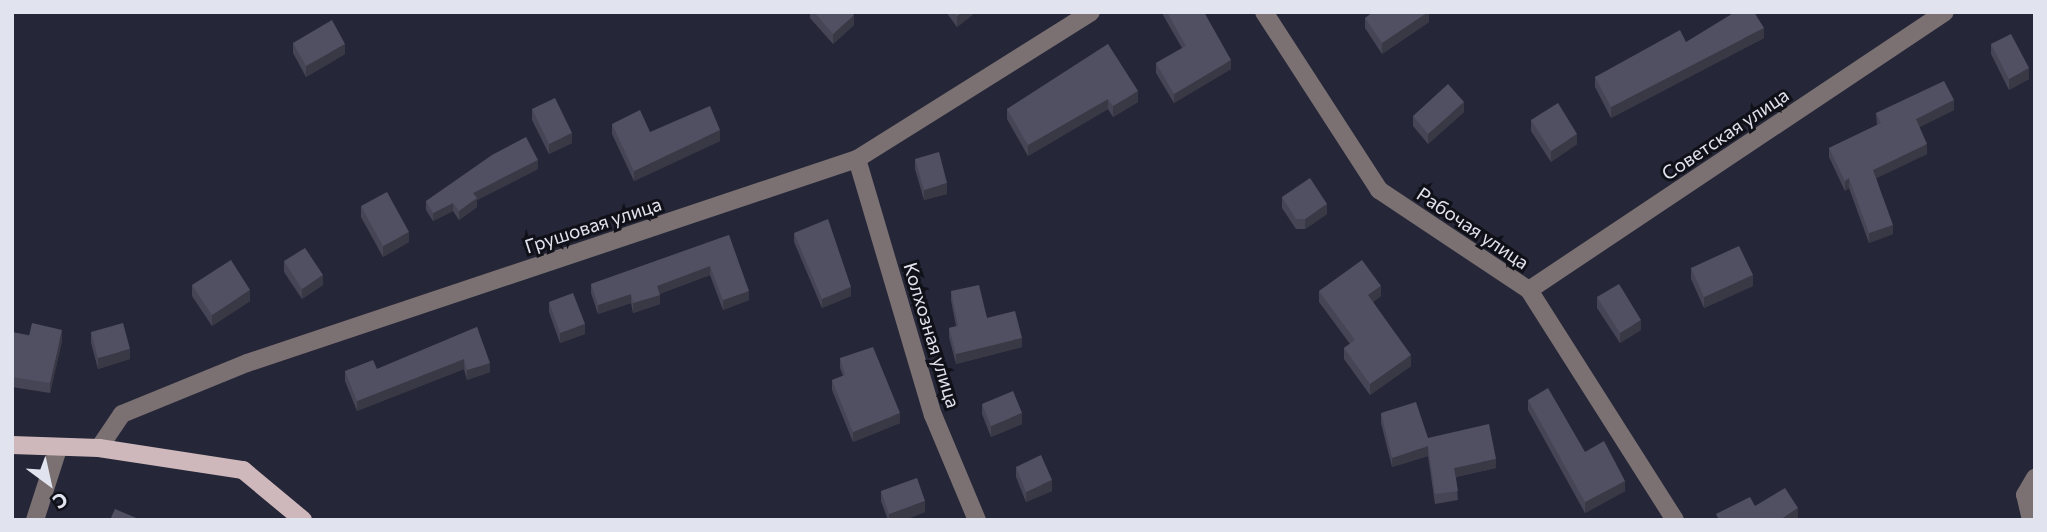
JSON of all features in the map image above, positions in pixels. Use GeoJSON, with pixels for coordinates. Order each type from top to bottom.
{"type":"FeatureCollection","features":[{"type":"Feature","properties":{"kind":"main road"},"geometry":{"type":"LineString","coordinates":[[12,445],[58,449],[99,448],[243,470],[303,520]]}},
{"type":"Feature","properties":{"kind":"street","name":"Грушовая улица"},"geometry":{"type":"LineString","coordinates":[[99,448],[122,414],[247,363],[857,159],[1090,12]]}},
{"type":"Feature","properties":{"kind":"street","name":"Рабочая улица"},"geometry":{"type":"LineString","coordinates":[[1264,12],[1379,190],[1529,290],[1675,520]]}},
{"type":"Feature","properties":{"kind":"street","name":"Советская улица"},"geometry":{"type":"LineString","coordinates":[[1529,290],[1945,12]]}},
{"type":"Feature","properties":{"kind":"street","name":"Колхозная улица"},"geometry":{"type":"LineString","coordinates":[[857,159],[933,415],[977,520]]}},
{"type":"Feature","properties":{"kind":"street"},"geometry":{"type":"LineString","coordinates":[[34,520],[58,449]]}},
{"type":"Feature","properties":{"kind":"street"},"geometry":{"type":"LineString","coordinates":[[2031,520],[2025,495],[2035,478]]}},
{"type":"Feature","properties":{"kind":"building"},"geometry":{"type":"Polygon","coordinates":[[[814,12],[851,12],[854,15],[833,34],[814,12]]]}},
{"type":"Feature","properties":{"kind":"building"},"geometry":{"type":"Polygon","coordinates":[[[1167,12],[1204,12],[1231,60],[1174,94],[1156,63],[1186,46],[1167,12]]]}},
{"type":"Feature","properties":{"kind":"building"},"geometry":{"type":"Polygon","coordinates":[[[1373,12],[1428,12],[1382,43],[1365,18],[1373,12]]]}},
{"type":"Feature","properties":{"kind":"building"},"geometry":{"type":"Polygon","coordinates":[[[1735,12],[1754,12],[1764,28],[1611,107],[1595,77],[1680,30],[1686,42],[1735,12]]]}},
{"type":"Feature","properties":{"kind":"building"},"geometry":{"type":"Polygon","coordinates":[[[332,20],[345,44],[306,66],[293,43],[332,20]]]}},
{"type":"Feature","properties":{"kind":"building"},"geometry":{"type":"Polygon","coordinates":[[[2011,34],[2029,68],[2009,79],[1991,44],[2011,34]]]}},
{"type":"Feature","properties":{"kind":"building"},"geometry":{"type":"Polygon","coordinates":[[[1108,44],[1138,91],[1113,106],[1108,99],[1028,145],[1007,109],[1108,44]]]}},
{"type":"Feature","properties":{"kind":"building"},"geometry":{"type":"Polygon","coordinates":[[[1944,81],[1954,100],[1916,119],[1927,144],[1873,170],[1893,225],[1869,233],[1849,178],[1845,181],[1829,148],[1881,123],[1876,113],[1944,81]]]}},
{"type":"Feature","properties":{"kind":"building"},"geometry":{"type":"Polygon","coordinates":[[[1448,84],[1464,102],[1428,134],[1413,116],[1448,84]]]}},
{"type":"Feature","properties":{"kind":"building"},"geometry":{"type":"Polygon","coordinates":[[[555,98],[572,133],[549,144],[532,109],[555,98]]]}},
{"type":"Feature","properties":{"kind":"building"},"geometry":{"type":"Polygon","coordinates":[[[1558,103],[1577,134],[1551,151],[1531,120],[1558,103]]]}},
{"type":"Feature","properties":{"kind":"building"},"geometry":{"type":"Polygon","coordinates":[[[710,106],[720,130],[634,171],[612,124],[640,110],[650,132],[710,106]]]}},
{"type":"Feature","properties":{"kind":"building"},"geometry":{"type":"Polygon","coordinates":[[[526,137],[538,160],[473,193],[477,198],[459,211],[453,203],[433,213],[426,201],[492,155],[526,137]]]}},
{"type":"Feature","properties":{"kind":"building"},"geometry":{"type":"Polygon","coordinates":[[[939,152],[947,183],[924,190],[915,159],[939,152]]]}},
{"type":"Feature","properties":{"kind":"building"},"geometry":{"type":"Polygon","coordinates":[[[1310,178],[1327,204],[1305,219],[1296,219],[1282,197],[1310,178]]]}},
{"type":"Feature","properties":{"kind":"building"},"geometry":{"type":"Polygon","coordinates":[[[387,192],[409,232],[383,246],[361,206],[387,192]]]}},
{"type":"Feature","properties":{"kind":"building"},"geometry":{"type":"Polygon","coordinates":[[[828,219],[851,287],[822,299],[794,233],[828,219]]]}},
{"type":"Feature","properties":{"kind":"building"},"geometry":{"type":"Polygon","coordinates":[[[729,235],[749,291],[723,300],[710,266],[657,286],[660,295],[633,303],[631,294],[598,305],[591,284],[729,235]]]}},
{"type":"Feature","properties":{"kind":"building"},"geometry":{"type":"Polygon","coordinates":[[[1739,246],[1753,275],[1704,297],[1691,268],[1739,246]]]}},
{"type":"Feature","properties":{"kind":"building"},"geometry":{"type":"Polygon","coordinates":[[[305,248],[323,275],[302,289],[284,261],[305,248]]]}},
{"type":"Feature","properties":{"kind":"building"},"geometry":{"type":"Polygon","coordinates":[[[231,260],[250,290],[212,315],[192,285],[231,260]]]}},
{"type":"Feature","properties":{"kind":"building"},"geometry":{"type":"Polygon","coordinates":[[[1362,260],[1381,286],[1368,295],[1411,355],[1370,384],[1344,348],[1355,340],[1319,291],[1362,260]]]}},
{"type":"Feature","properties":{"kind":"building"},"geometry":{"type":"Polygon","coordinates":[[[1619,284],[1641,320],[1620,333],[1597,297],[1619,284]]]}},
{"type":"Feature","properties":{"kind":"building"},"geometry":{"type":"Polygon","coordinates":[[[979,285],[987,318],[1015,311],[1022,338],[956,354],[949,328],[958,326],[951,291],[979,285]]]}},
{"type":"Feature","properties":{"kind":"building"},"geometry":{"type":"Polygon","coordinates":[[[573,293],[585,324],[560,333],[549,302],[573,293]]]}},
{"type":"Feature","properties":{"kind":"building"},"geometry":{"type":"Polygon","coordinates":[[[32,323],[62,330],[50,383],[12,377],[12,332],[29,336],[32,323]]]}},
{"type":"Feature","properties":{"kind":"building"},"geometry":{"type":"Polygon","coordinates":[[[123,323],[130,349],[98,358],[91,332],[123,323]]]}},
{"type":"Feature","properties":{"kind":"building"},"geometry":{"type":"Polygon","coordinates":[[[477,327],[490,363],[467,370],[464,359],[357,401],[345,371],[373,360],[377,369],[477,327]]]}},
{"type":"Feature","properties":{"kind":"building"},"geometry":{"type":"Polygon","coordinates":[[[873,347],[900,413],[853,432],[832,380],[845,375],[840,358],[873,347]]]}},
{"type":"Feature","properties":{"kind":"building"},"geometry":{"type":"Polygon","coordinates":[[[1548,388],[1585,452],[1604,441],[1625,481],[1585,502],[1528,400],[1548,388]]]}},
{"type":"Feature","properties":{"kind":"building"},"geometry":{"type":"Polygon","coordinates":[[[1013,391],[1022,413],[991,426],[982,404],[1013,391]]]}},
{"type":"Feature","properties":{"kind":"building"},"geometry":{"type":"Polygon","coordinates":[[[1416,402],[1428,438],[1489,424],[1496,459],[1454,468],[1458,491],[1435,494],[1428,446],[1392,458],[1381,413],[1416,402]]]}},
{"type":"Feature","properties":{"kind":"building"},"geometry":{"type":"Polygon","coordinates":[[[1041,455],[1052,480],[1026,492],[1016,467],[1041,455]]]}},
{"type":"Feature","properties":{"kind":"building"},"geometry":{"type":"Polygon","coordinates":[[[917,478],[925,501],[889,514],[881,491],[917,478]]]}},
{"type":"Feature","properties":{"kind":"building"},"geometry":{"type":"Polygon","coordinates":[[[1785,488],[1798,508],[1780,520],[1719,520],[1716,514],[1750,497],[1755,506],[1785,488]]]}},
{"type":"Feature","properties":{"kind":"building"},"geometry":{"type":"Polygon","coordinates":[[[115,509],[141,520],[110,520],[115,509]]]}}]}
